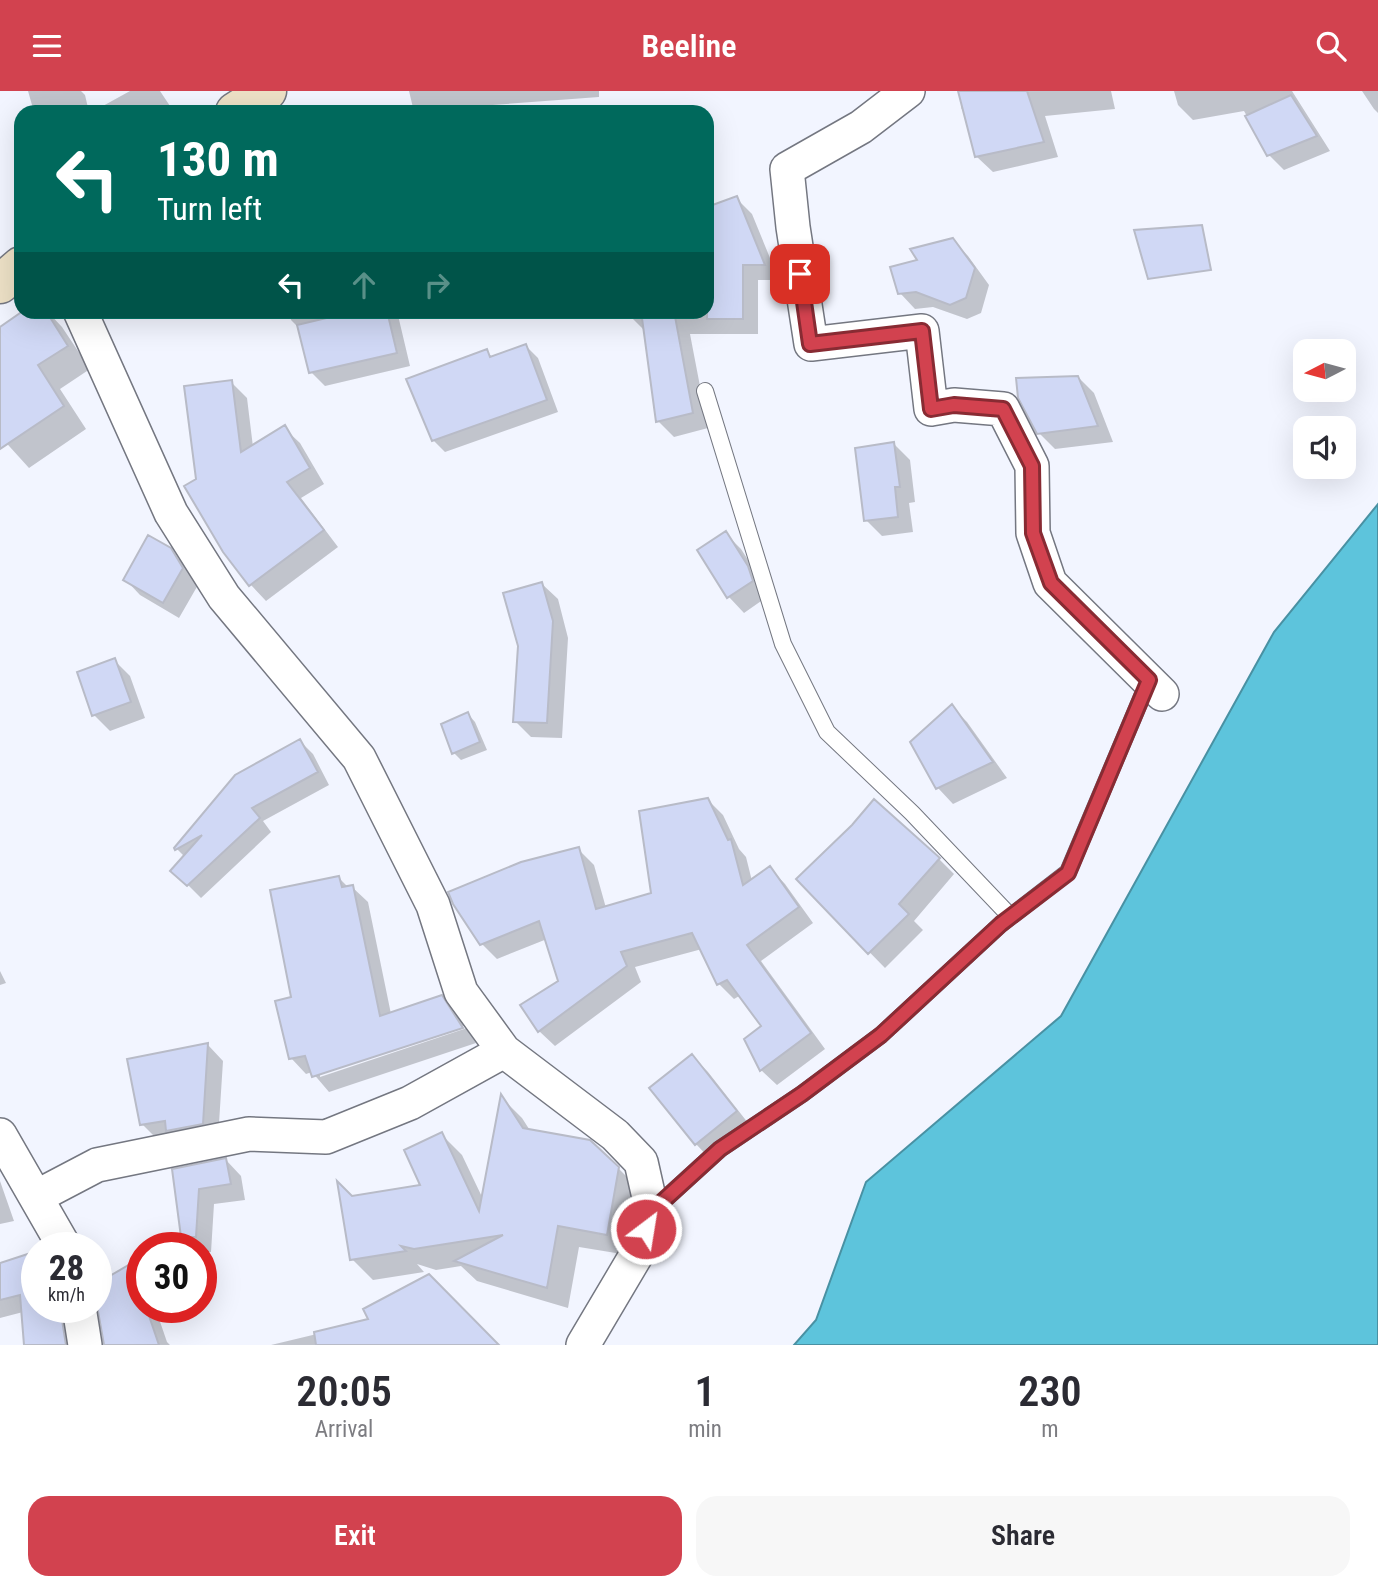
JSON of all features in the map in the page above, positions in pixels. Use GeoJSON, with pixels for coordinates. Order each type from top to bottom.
{"type":"FeatureCollection","features":[{"type":"Feature","properties":{"kind":"main road"},"geometry":{"type":"LineString","coordinates":[[246,105],[267,91]]}},
{"type":"Feature","properties":{"kind":"main road"},"geometry":{"type":"LineString","coordinates":[[0,283],[14,272]]}},
{"type":"Feature","properties":{"kind":"street"},"geometry":{"type":"LineString","coordinates":[[908,91],[861,127],[788,169],[793,227],[810,344],[922,331],[931,409],[954,405],[1003,409],[1032,466],[1033,533],[1051,583],[1156,687]]}},
{"type":"Feature","properties":{"kind":"street"},"geometry":{"type":"LineString","coordinates":[[83,319],[170,513],[224,597],[359,758],[433,905],[461,992],[504,1051],[614,1135],[641,1162],[652,1211],[641,1247],[583,1345]]}},
{"type":"Feature","properties":{"kind":"street"},"geometry":{"type":"LineString","coordinates":[[36,1197],[97,1165],[249,1133],[326,1137],[410,1103],[504,1051]]}},
{"type":"Feature","properties":{"kind":"street"},"geometry":{"type":"LineString","coordinates":[[0,1135],[56,1232]]}},
{"type":"Feature","properties":{"kind":"street"},"geometry":{"type":"LineString","coordinates":[[82,1323],[85,1345]]}},
{"type":"Feature","properties":{"kind":"lane"},"geometry":{"type":"LineString","coordinates":[[705,391],[783,644],[827,732],[912,813],[1010,916]]}},
{"type":"Feature","properties":{"kind":"lane"},"geometry":{"type":"LineString","coordinates":[[652,1211],[720,1149],[802,1094],[881,1035],[1010,916],[1068,873],[1156,687]]}},
{"type":"Feature","properties":{"kind":"water"},"geometry":{"type":"Polygon","coordinates":[[[1378,504],[1378,1345],[794,1345],[816,1320],[866,1182],[1061,1016],[1274,632],[1378,504]]]}},
{"type":"Feature","properties":{"kind":"building"},"geometry":{"type":"Polygon","coordinates":[[[958,91],[1027,91],[1044,142],[975,157],[958,91]]]}},
{"type":"Feature","properties":{"kind":"building"},"geometry":{"type":"Polygon","coordinates":[[[1291,95],[1317,136],[1267,156],[1245,116],[1291,95]]]}},
{"type":"Feature","properties":{"kind":"building"},"geometry":{"type":"Polygon","coordinates":[[[737,196],[765,265],[743,265],[743,319],[714,319],[714,204],[737,196]]]}},
{"type":"Feature","properties":{"kind":"building"},"geometry":{"type":"Polygon","coordinates":[[[1202,225],[1211,270],[1148,279],[1134,230],[1202,225]]]}},
{"type":"Feature","properties":{"kind":"building"},"geometry":{"type":"Polygon","coordinates":[[[953,238],[975,268],[966,298],[950,305],[916,292],[898,294],[890,267],[917,260],[910,249],[953,238]]]}},
{"type":"Feature","properties":{"kind":"building"},"geometry":{"type":"Polygon","coordinates":[[[14,317],[51,319],[68,346],[38,365],[64,406],[0,449],[0,327],[14,317]]]}},
{"type":"Feature","properties":{"kind":"building"},"geometry":{"type":"Polygon","coordinates":[[[322,319],[389,319],[397,353],[309,373],[297,325],[322,319]]]}},
{"type":"Feature","properties":{"kind":"building"},"geometry":{"type":"Polygon","coordinates":[[[642,319],[675,319],[693,413],[656,422],[642,319]]]}},
{"type":"Feature","properties":{"kind":"building"},"geometry":{"type":"Polygon","coordinates":[[[526,344],[547,400],[432,441],[406,379],[487,349],[490,357],[526,344]]]}},
{"type":"Feature","properties":{"kind":"building"},"geometry":{"type":"Polygon","coordinates":[[[1078,376],[1098,426],[1037,434],[1018,398],[1016,378],[1078,376]]]}},
{"type":"Feature","properties":{"kind":"building"},"geometry":{"type":"Polygon","coordinates":[[[232,380],[241,452],[285,425],[310,468],[287,482],[324,530],[249,586],[223,552],[184,486],[196,479],[184,386],[232,380]]]}},
{"type":"Feature","properties":{"kind":"building"},"geometry":{"type":"Polygon","coordinates":[[[894,442],[900,487],[895,487],[898,517],[864,521],[855,448],[894,442]]]}},
{"type":"Feature","properties":{"kind":"building"},"geometry":{"type":"Polygon","coordinates":[[[726,531],[748,566],[753,581],[727,598],[697,550],[726,531]]]}},
{"type":"Feature","properties":{"kind":"building"},"geometry":{"type":"Polygon","coordinates":[[[148,535],[171,548],[183,568],[163,603],[123,580],[148,535]]]}},
{"type":"Feature","properties":{"kind":"building"},"geometry":{"type":"Polygon","coordinates":[[[542,582],[553,621],[547,723],[513,722],[518,646],[503,593],[542,582]]]}},
{"type":"Feature","properties":{"kind":"building"},"geometry":{"type":"Polygon","coordinates":[[[115,658],[131,702],[92,716],[77,672],[115,658]]]}},
{"type":"Feature","properties":{"kind":"building"},"geometry":{"type":"Polygon","coordinates":[[[952,704],[993,762],[936,789],[910,742],[952,704]]]}},
{"type":"Feature","properties":{"kind":"building"},"geometry":{"type":"Polygon","coordinates":[[[468,712],[480,742],[452,754],[441,724],[468,712]]]}},
{"type":"Feature","properties":{"kind":"building"},"geometry":{"type":"Polygon","coordinates":[[[300,739],[318,772],[252,808],[260,818],[187,886],[170,871],[202,835],[175,850],[174,848],[235,775],[300,739]]]}},
{"type":"Feature","properties":{"kind":"building"},"geometry":{"type":"Polygon","coordinates":[[[708,798],[728,840],[731,839],[743,885],[770,866],[799,907],[747,945],[811,1033],[760,1071],[744,1039],[761,1026],[727,980],[717,985],[692,933],[621,952],[627,966],[538,1032],[520,1005],[558,981],[539,921],[480,945],[448,892],[521,862],[579,847],[596,909],[651,893],[639,811],[708,798]]]}},
{"type":"Feature","properties":{"kind":"building"},"geometry":{"type":"Polygon","coordinates":[[[874,799],[940,858],[899,904],[909,914],[868,954],[796,879],[852,825],[874,799]]]}},
{"type":"Feature","properties":{"kind":"building"},"geometry":{"type":"Polygon","coordinates":[[[339,876],[342,887],[353,885],[380,1016],[442,995],[463,1028],[312,1077],[305,1056],[289,1059],[275,1001],[291,997],[270,890],[339,876]]]}},
{"type":"Feature","properties":{"kind":"building"},"geometry":{"type":"Polygon","coordinates":[[[208,1043],[203,1124],[166,1131],[165,1121],[140,1125],[127,1059],[208,1043]]]}},
{"type":"Feature","properties":{"kind":"building"},"geometry":{"type":"Polygon","coordinates":[[[692,1054],[737,1111],[695,1145],[649,1088],[692,1054]]]}},
{"type":"Feature","properties":{"kind":"building"},"geometry":{"type":"Polygon","coordinates":[[[501,1094],[523,1128],[590,1140],[619,1167],[607,1235],[558,1226],[547,1288],[454,1261],[503,1235],[414,1249],[401,1246],[406,1251],[350,1260],[337,1181],[352,1196],[420,1185],[404,1150],[442,1132],[479,1211],[501,1094]]]}},
{"type":"Feature","properties":{"kind":"building"},"geometry":{"type":"Polygon","coordinates":[[[226,1158],[231,1184],[199,1189],[196,1232],[180,1232],[172,1169],[226,1158]]]}},
{"type":"Feature","properties":{"kind":"building"},"geometry":{"type":"Polygon","coordinates":[[[21,1256],[21,1308],[20,1295],[0,1300],[0,1263],[21,1256]]]}},
{"type":"Feature","properties":{"kind":"building"},"geometry":{"type":"Polygon","coordinates":[[[126,1266],[126,1323],[151,1323],[159,1345],[104,1345],[100,1323],[112,1323],[112,1275],[126,1266]]]}},
{"type":"Feature","properties":{"kind":"building"},"geometry":{"type":"Polygon","coordinates":[[[429,1274],[499,1345],[316,1345],[314,1332],[368,1319],[363,1309],[429,1274]]]}},
{"type":"Feature","properties":{"kind":"building"},"geometry":{"type":"Polygon","coordinates":[[[22,1323],[63,1323],[66,1345],[24,1345],[22,1323]]]}},
{"type":"Feature","properties":{"kind":"route"},"geometry":{"type":"LineString","coordinates":[[646,1229],[652,1211],[720,1149],[802,1094],[881,1035],[1001,924],[1068,873],[1149,680],[1051,583],[1033,533],[1032,466],[1003,409],[954,405],[931,409],[922,331],[810,344],[800,274]]}}]}
